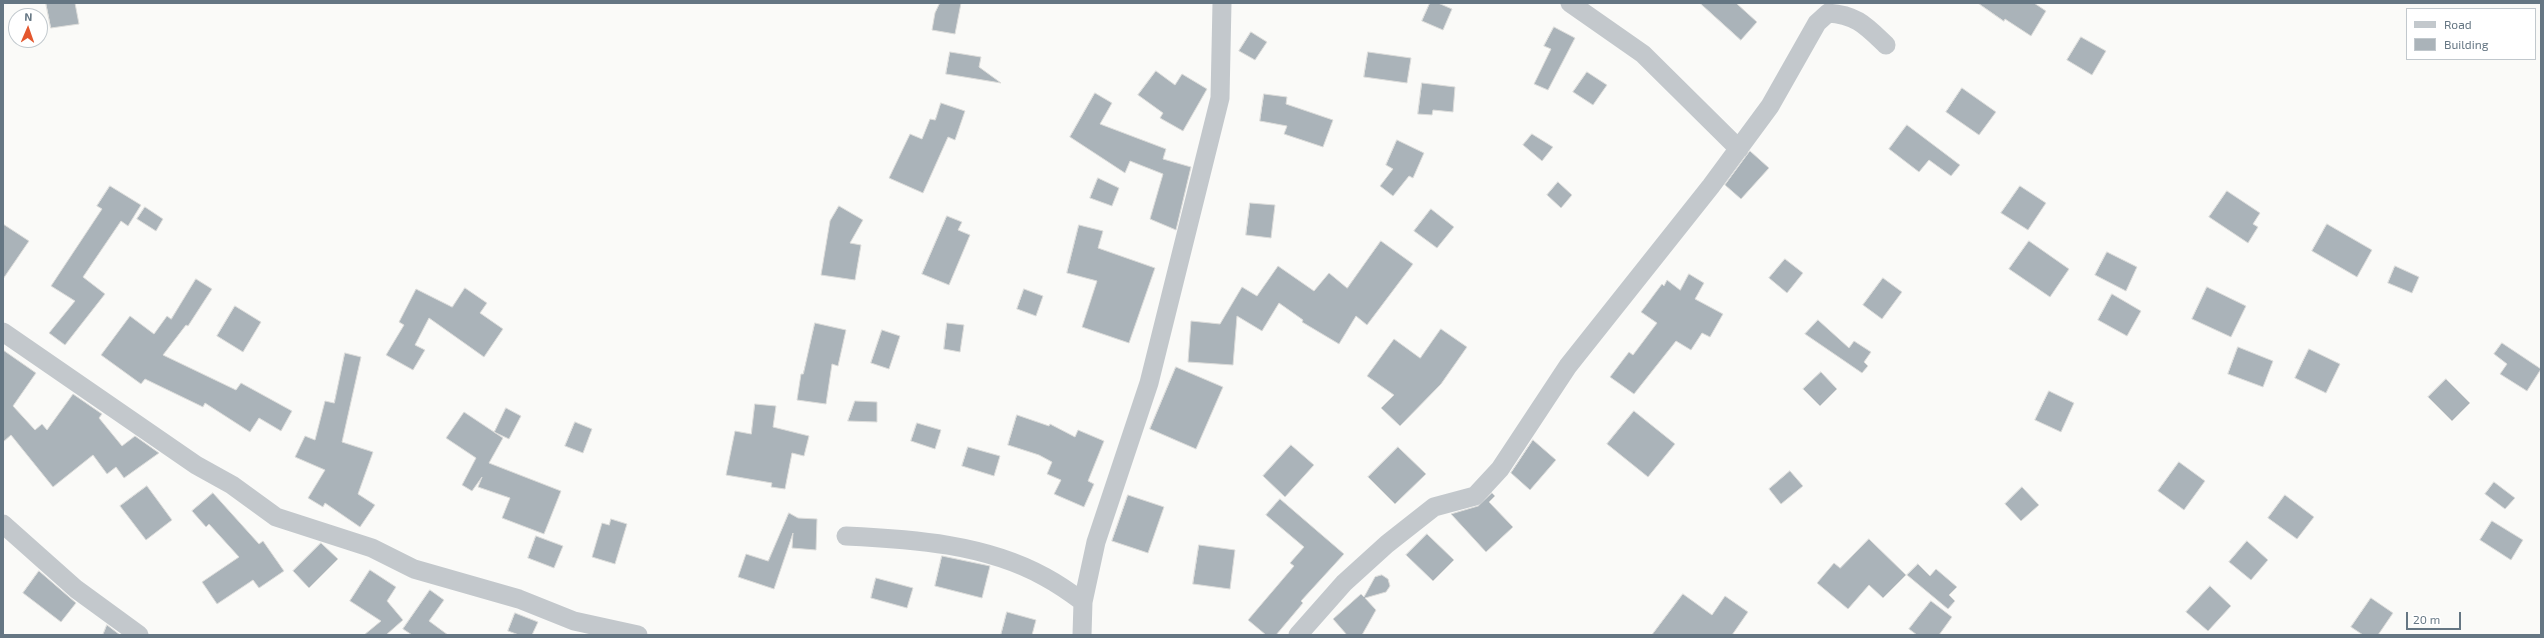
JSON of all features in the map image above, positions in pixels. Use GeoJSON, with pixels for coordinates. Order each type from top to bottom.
{"type":"FeatureCollection","features":[{"type":"Feature","properties":{"kind":"street"},"geometry":{"type":"LineString","coordinates":[[1082,635],[1083,602],[1096,542],[1149,383],[1220,98],[1222,3]]}},
{"type":"Feature","properties":{"kind":"street"},"geometry":{"type":"LineString","coordinates":[[1570,3],[1643,54],[1738,149]]}},
{"type":"Feature","properties":{"kind":"street"},"geometry":{"type":"LineString","coordinates":[[1298,635],[1344,583],[1387,544],[1434,507],[1475,496],[1500,469],[1568,366],[1770,106],[1817,23],[1828,13],[1843,14],[1860,20],[1886,45]]}},
{"type":"Feature","properties":{"kind":"street"},"geometry":{"type":"LineString","coordinates":[[3,332],[196,465],[232,485],[276,517],[372,548],[414,569],[519,599],[574,621],[630,634]]}},
{"type":"Feature","properties":{"kind":"street"},"geometry":{"type":"LineString","coordinates":[[3,524],[76,589],[139,635]]}},
{"type":"Feature","properties":{"kind":"street"},"geometry":{"type":"LineString","coordinates":[[846,536],[926,542],[1012,562],[1045,577],[1083,602]]}},
{"type":"Feature","properties":{"kind":"building"},"geometry":{"type":"Polygon","coordinates":[[[46,3],[75,3],[79,24],[51,28],[46,3]]]}},
{"type":"Feature","properties":{"kind":"building"},"geometry":{"type":"Polygon","coordinates":[[[940,3],[961,3],[955,34],[932,30],[935,13],[940,3]]]}},
{"type":"Feature","properties":{"kind":"building"},"geometry":{"type":"Polygon","coordinates":[[[1430,3],[1438,3],[1452,9],[1443,30],[1422,21],[1430,3]]]}},
{"type":"Feature","properties":{"kind":"building"},"geometry":{"type":"Polygon","coordinates":[[[1700,3],[1736,3],[1757,22],[1741,40],[1700,3]]]}},
{"type":"Feature","properties":{"kind":"building"},"geometry":{"type":"Polygon","coordinates":[[[1978,3],[2034,3],[2046,11],[2031,36],[2005,19],[2004,21],[1978,3]]]}},
{"type":"Feature","properties":{"kind":"building"},"geometry":{"type":"Polygon","coordinates":[[[1554,27],[1575,38],[1548,90],[1534,84],[1551,49],[1544,46],[1554,27]]]}},
{"type":"Feature","properties":{"kind":"building"},"geometry":{"type":"Polygon","coordinates":[[[1251,32],[1267,42],[1255,60],[1239,51],[1251,32]]]}},
{"type":"Feature","properties":{"kind":"building"},"geometry":{"type":"Polygon","coordinates":[[[2081,37],[2106,51],[2092,75],[2067,60],[2081,37]]]}},
{"type":"Feature","properties":{"kind":"building"},"geometry":{"type":"Polygon","coordinates":[[[950,52],[981,57],[979,67],[1001,83],[946,74],[950,52]]]}},
{"type":"Feature","properties":{"kind":"building"},"geometry":{"type":"Polygon","coordinates":[[[1368,52],[1411,58],[1407,83],[1364,77],[1368,52]]]}},
{"type":"Feature","properties":{"kind":"building"},"geometry":{"type":"Polygon","coordinates":[[[1156,71],[1175,85],[1182,74],[1207,89],[1183,131],[1160,118],[1163,113],[1138,95],[1156,71]]]}},
{"type":"Feature","properties":{"kind":"building"},"geometry":{"type":"Polygon","coordinates":[[[1587,72],[1607,85],[1593,105],[1573,92],[1587,72]]]}},
{"type":"Feature","properties":{"kind":"building"},"geometry":{"type":"Polygon","coordinates":[[[1422,83],[1455,87],[1453,112],[1433,110],[1432,115],[1418,114],[1422,83]]]}},
{"type":"Feature","properties":{"kind":"building"},"geometry":{"type":"Polygon","coordinates":[[[1962,88],[1996,112],[1979,135],[1946,112],[1962,88]]]}},
{"type":"Feature","properties":{"kind":"building"},"geometry":{"type":"Polygon","coordinates":[[[1095,93],[1112,103],[1100,124],[1166,149],[1163,159],[1191,167],[1176,230],[1150,219],[1163,174],[1130,161],[1125,173],[1070,137],[1095,93]]]}},
{"type":"Feature","properties":{"kind":"building"},"geometry":{"type":"Polygon","coordinates":[[[1264,94],[1287,97],[1286,104],[1333,120],[1323,147],[1284,134],[1287,126],[1260,121],[1264,94]]]}},
{"type":"Feature","properties":{"kind":"building"},"geometry":{"type":"Polygon","coordinates":[[[941,103],[965,111],[955,140],[948,137],[923,193],[889,178],[910,134],[922,139],[930,119],[935,120],[941,103]]]}},
{"type":"Feature","properties":{"kind":"building"},"geometry":{"type":"Polygon","coordinates":[[[1907,125],[1960,165],[1951,176],[1929,160],[1919,172],[1889,149],[1907,125]]]}},
{"type":"Feature","properties":{"kind":"building"},"geometry":{"type":"Polygon","coordinates":[[[1532,134],[1553,147],[1542,161],[1523,145],[1532,134]]]}},
{"type":"Feature","properties":{"kind":"building"},"geometry":{"type":"Polygon","coordinates":[[[1397,140],[1424,153],[1413,178],[1409,176],[1393,196],[1380,186],[1393,169],[1386,165],[1397,140]]]}},
{"type":"Feature","properties":{"kind":"building"},"geometry":{"type":"Polygon","coordinates":[[[1750,151],[1769,168],[1741,199],[1725,185],[1750,151]]]}},
{"type":"Feature","properties":{"kind":"building"},"geometry":{"type":"Polygon","coordinates":[[[1098,178],[1119,188],[1112,206],[1090,198],[1098,178]]]}},
{"type":"Feature","properties":{"kind":"building"},"geometry":{"type":"Polygon","coordinates":[[[1558,182],[1572,195],[1561,208],[1547,195],[1558,182]]]}},
{"type":"Feature","properties":{"kind":"building"},"geometry":{"type":"Polygon","coordinates":[[[110,186],[141,205],[128,226],[121,221],[83,277],[105,294],[65,345],[49,333],[75,301],[51,286],[102,209],[97,206],[110,186]]]}},
{"type":"Feature","properties":{"kind":"building"},"geometry":{"type":"Polygon","coordinates":[[[2020,186],[2046,203],[2028,230],[2001,213],[2020,186]]]}},
{"type":"Feature","properties":{"kind":"building"},"geometry":{"type":"Polygon","coordinates":[[[2227,191],[2260,213],[2253,224],[2258,227],[2248,243],[2209,217],[2227,191]]]}},
{"type":"Feature","properties":{"kind":"building"},"geometry":{"type":"Polygon","coordinates":[[[1250,203],[1275,205],[1271,238],[1246,235],[1250,203]]]}},
{"type":"Feature","properties":{"kind":"building"},"geometry":{"type":"Polygon","coordinates":[[[839,206],[863,220],[850,243],[861,245],[855,280],[821,275],[830,221],[839,206]]]}},
{"type":"Feature","properties":{"kind":"building"},"geometry":{"type":"Polygon","coordinates":[[[145,207],[163,219],[156,231],[137,219],[145,207]]]}},
{"type":"Feature","properties":{"kind":"building"},"geometry":{"type":"Polygon","coordinates":[[[1431,209],[1454,227],[1437,248],[1414,231],[1431,209]]]}},
{"type":"Feature","properties":{"kind":"building"},"geometry":{"type":"Polygon","coordinates":[[[947,216],[962,222],[958,230],[970,235],[949,285],[922,274],[947,216]]]}},
{"type":"Feature","properties":{"kind":"building"},"geometry":{"type":"Polygon","coordinates":[[[3,224],[29,241],[3,279],[3,224]]]}},
{"type":"Feature","properties":{"kind":"building"},"geometry":{"type":"Polygon","coordinates":[[[2327,224],[2372,250],[2357,277],[2312,251],[2327,224]]]}},
{"type":"Feature","properties":{"kind":"building"},"geometry":{"type":"Polygon","coordinates":[[[1079,225],[1103,231],[1098,248],[1155,268],[1129,343],[1082,327],[1097,281],[1067,273],[1079,225]]]}},
{"type":"Feature","properties":{"kind":"building"},"geometry":{"type":"Polygon","coordinates":[[[1381,241],[1413,264],[1367,325],[1356,316],[1339,344],[1302,322],[1303,320],[1279,303],[1262,331],[1237,316],[1233,365],[1188,362],[1191,321],[1220,324],[1242,287],[1257,296],[1278,266],[1314,291],[1329,273],[1347,288],[1381,241]]]}},
{"type":"Feature","properties":{"kind":"building"},"geometry":{"type":"Polygon","coordinates":[[[2029,241],[2069,269],[2050,297],[2009,269],[2029,241]]]}},
{"type":"Feature","properties":{"kind":"building"},"geometry":{"type":"Polygon","coordinates":[[[2107,252],[2137,267],[2126,291],[2095,275],[2107,252]]]}},
{"type":"Feature","properties":{"kind":"building"},"geometry":{"type":"Polygon","coordinates":[[[1785,259],[1803,273],[1787,293],[1769,278],[1785,259]]]}},
{"type":"Feature","properties":{"kind":"building"},"geometry":{"type":"Polygon","coordinates":[[[2395,266],[2419,277],[2412,293],[2388,283],[2395,266]]]}},
{"type":"Feature","properties":{"kind":"building"},"geometry":{"type":"Polygon","coordinates":[[[1689,274],[1704,283],[1695,299],[1723,314],[1710,337],[1702,333],[1691,350],[1676,341],[1634,394],[1610,377],[1629,352],[1633,355],[1657,323],[1641,312],[1662,284],[1664,286],[1667,280],[1680,290],[1689,274]]]}},
{"type":"Feature","properties":{"kind":"building"},"geometry":{"type":"Polygon","coordinates":[[[1883,278],[1902,292],[1882,319],[1863,305],[1883,278]]]}},
{"type":"Feature","properties":{"kind":"building"},"geometry":{"type":"Polygon","coordinates":[[[196,279],[212,289],[188,326],[186,325],[163,355],[236,390],[241,383],[292,411],[281,431],[259,418],[250,432],[205,403],[203,407],[145,379],[141,384],[101,355],[130,316],[154,334],[167,316],[171,319],[196,279]]]}},
{"type":"Feature","properties":{"kind":"building"},"geometry":{"type":"Polygon","coordinates":[[[2207,287],[2246,306],[2231,337],[2192,319],[2207,287]]]}},
{"type":"Feature","properties":{"kind":"building"},"geometry":{"type":"Polygon","coordinates":[[[465,288],[487,303],[480,313],[503,329],[484,357],[429,318],[415,345],[425,350],[413,370],[386,355],[404,325],[399,322],[416,289],[452,307],[465,288]]]}},
{"type":"Feature","properties":{"kind":"building"},"geometry":{"type":"Polygon","coordinates":[[[1024,289],[1043,296],[1036,316],[1017,309],[1024,289]]]}},
{"type":"Feature","properties":{"kind":"building"},"geometry":{"type":"Polygon","coordinates":[[[2112,294],[2141,311],[2127,336],[2098,320],[2112,294]]]}},
{"type":"Feature","properties":{"kind":"building"},"geometry":{"type":"Polygon","coordinates":[[[235,306],[261,322],[243,352],[217,336],[235,306]]]}},
{"type":"Feature","properties":{"kind":"building"},"geometry":{"type":"Polygon","coordinates":[[[1818,320],[1849,348],[1854,341],[1871,352],[1864,362],[1868,366],[1862,373],[1805,334],[1818,320]]]}},
{"type":"Feature","properties":{"kind":"building"},"geometry":{"type":"Polygon","coordinates":[[[815,323],[846,330],[838,366],[832,364],[826,404],[797,400],[801,374],[803,374],[815,323]]]}},
{"type":"Feature","properties":{"kind":"building"},"geometry":{"type":"Polygon","coordinates":[[[947,323],[964,325],[960,352],[944,349],[947,323]]]}},
{"type":"Feature","properties":{"kind":"building"},"geometry":{"type":"Polygon","coordinates":[[[1441,329],[1467,347],[1441,384],[1400,426],[1381,408],[1394,395],[1367,376],[1394,339],[1420,358],[1441,329]]]}},
{"type":"Feature","properties":{"kind":"building"},"geometry":{"type":"Polygon","coordinates":[[[882,330],[900,336],[889,369],[871,363],[882,330]]]}},
{"type":"Feature","properties":{"kind":"building"},"geometry":{"type":"Polygon","coordinates":[[[2502,343],[2541,369],[2527,391],[2500,374],[2507,364],[2494,354],[2502,343]]]}},
{"type":"Feature","properties":{"kind":"building"},"geometry":{"type":"Polygon","coordinates":[[[2238,347],[2273,361],[2263,387],[2228,374],[2238,347]]]}},
{"type":"Feature","properties":{"kind":"building"},"geometry":{"type":"Polygon","coordinates":[[[2309,349],[2340,364],[2326,393],[2295,378],[2309,349]]]}},
{"type":"Feature","properties":{"kind":"building"},"geometry":{"type":"Polygon","coordinates":[[[3,350],[36,373],[13,406],[35,430],[42,424],[47,430],[73,394],[102,414],[99,418],[122,446],[135,436],[159,453],[124,478],[116,467],[107,474],[93,455],[53,487],[11,435],[3,442],[3,350]]]}},
{"type":"Feature","properties":{"kind":"building"},"geometry":{"type":"Polygon","coordinates":[[[345,353],[361,357],[342,442],[373,452],[358,494],[375,505],[360,527],[325,503],[323,507],[308,498],[325,470],[295,457],[305,436],[315,440],[325,401],[334,403],[345,353]]]}},
{"type":"Feature","properties":{"kind":"building"},"geometry":{"type":"Polygon","coordinates":[[[1176,367],[1223,387],[1196,449],[1150,429],[1176,367]]]}},
{"type":"Feature","properties":{"kind":"building"},"geometry":{"type":"Polygon","coordinates":[[[1821,372],[1837,389],[1820,406],[1803,389],[1821,372]]]}},
{"type":"Feature","properties":{"kind":"building"},"geometry":{"type":"Polygon","coordinates":[[[2446,379],[2470,403],[2452,421],[2428,397],[2446,379]]]}},
{"type":"Feature","properties":{"kind":"building"},"geometry":{"type":"Polygon","coordinates":[[[2049,391],[2074,403],[2061,432],[2035,420],[2049,391]]]}},
{"type":"Feature","properties":{"kind":"building"},"geometry":{"type":"Polygon","coordinates":[[[855,401],[877,402],[877,422],[848,421],[855,401]]]}},
{"type":"Feature","properties":{"kind":"building"},"geometry":{"type":"Polygon","coordinates":[[[755,404],[776,406],[773,427],[809,436],[804,456],[792,453],[785,489],[771,487],[772,483],[726,475],[735,431],[751,434],[755,404]]]}},
{"type":"Feature","properties":{"kind":"building"},"geometry":{"type":"Polygon","coordinates":[[[506,408],[521,416],[509,439],[494,432],[506,408]]]}},
{"type":"Feature","properties":{"kind":"building"},"geometry":{"type":"Polygon","coordinates":[[[1634,411],[1675,444],[1648,477],[1607,444],[1634,411]]]}},
{"type":"Feature","properties":{"kind":"building"},"geometry":{"type":"Polygon","coordinates":[[[464,412],[503,438],[489,463],[561,491],[544,534],[502,518],[510,498],[478,487],[482,477],[472,491],[462,485],[476,458],[446,438],[464,412]]]}},
{"type":"Feature","properties":{"kind":"building"},"geometry":{"type":"Polygon","coordinates":[[[1017,415],[1049,426],[1050,424],[1075,437],[1078,430],[1104,441],[1088,481],[1094,484],[1084,507],[1054,494],[1061,480],[1047,474],[1052,462],[1039,455],[1008,445],[1017,415]]]}},
{"type":"Feature","properties":{"kind":"building"},"geometry":{"type":"Polygon","coordinates":[[[575,422],[592,429],[583,453],[565,446],[575,422]]]}},
{"type":"Feature","properties":{"kind":"building"},"geometry":{"type":"Polygon","coordinates":[[[917,423],[941,430],[935,449],[911,441],[917,423]]]}},
{"type":"Feature","properties":{"kind":"building"},"geometry":{"type":"Polygon","coordinates":[[[1533,440],[1556,460],[1530,490],[1511,473],[1533,440]]]}},
{"type":"Feature","properties":{"kind":"building"},"geometry":{"type":"Polygon","coordinates":[[[1291,445],[1314,465],[1285,497],[1263,476],[1291,445]]]}},
{"type":"Feature","properties":{"kind":"building"},"geometry":{"type":"Polygon","coordinates":[[[968,447],[1000,456],[994,476],[962,466],[968,447]]]}},
{"type":"Feature","properties":{"kind":"building"},"geometry":{"type":"Polygon","coordinates":[[[1398,447],[1426,474],[1395,504],[1368,477],[1398,447]]]}},
{"type":"Feature","properties":{"kind":"building"},"geometry":{"type":"Polygon","coordinates":[[[2179,462],[2205,481],[2184,510],[2158,491],[2179,462]]]}},
{"type":"Feature","properties":{"kind":"building"},"geometry":{"type":"Polygon","coordinates":[[[1790,471],[1803,486],[1781,504],[1769,489],[1790,471]]]}},
{"type":"Feature","properties":{"kind":"building"},"geometry":{"type":"Polygon","coordinates":[[[2494,482],[2515,498],[2505,509],[2485,494],[2494,482]]]}},
{"type":"Feature","properties":{"kind":"building"},"geometry":{"type":"Polygon","coordinates":[[[147,486],[172,520],[146,540],[120,506],[147,486]]]}},
{"type":"Feature","properties":{"kind":"building"},"geometry":{"type":"Polygon","coordinates":[[[2022,487],[2039,505],[2021,521],[2005,504],[2022,487]]]}},
{"type":"Feature","properties":{"kind":"building"},"geometry":{"type":"Polygon","coordinates":[[[213,493],[259,544],[263,541],[284,571],[259,588],[253,580],[217,604],[202,582],[239,557],[209,524],[206,527],[192,511],[213,493]]]}},
{"type":"Feature","properties":{"kind":"building"},"geometry":{"type":"Polygon","coordinates":[[[1492,493],[1495,496],[1489,502],[1513,527],[1486,552],[1451,514],[1478,506],[1492,493]]]}},
{"type":"Feature","properties":{"kind":"building"},"geometry":{"type":"Polygon","coordinates":[[[1128,495],[1164,507],[1148,553],[1112,541],[1128,495]]]}},
{"type":"Feature","properties":{"kind":"building"},"geometry":{"type":"Polygon","coordinates":[[[2285,495],[2314,517],[2297,539],[2268,518],[2285,495]]]}},
{"type":"Feature","properties":{"kind":"building"},"geometry":{"type":"Polygon","coordinates":[[[1280,499],[1344,554],[1301,601],[1303,603],[1276,635],[1266,635],[1248,620],[1294,566],[1290,563],[1304,547],[1266,515],[1280,499]]]}},
{"type":"Feature","properties":{"kind":"building"},"geometry":{"type":"Polygon","coordinates":[[[789,513],[798,518],[817,519],[816,550],[792,548],[793,533],[774,589],[738,577],[746,554],[768,561],[789,513]]]}},
{"type":"Feature","properties":{"kind":"building"},"geometry":{"type":"Polygon","coordinates":[[[611,519],[627,524],[615,564],[592,557],[602,523],[609,525],[611,519]]]}},
{"type":"Feature","properties":{"kind":"building"},"geometry":{"type":"Polygon","coordinates":[[[2492,521],[2523,540],[2511,560],[2480,540],[2492,521]]]}},
{"type":"Feature","properties":{"kind":"building"},"geometry":{"type":"Polygon","coordinates":[[[1427,534],[1454,560],[1433,581],[1406,555],[1427,534]]]}},
{"type":"Feature","properties":{"kind":"building"},"geometry":{"type":"Polygon","coordinates":[[[536,536],[563,546],[554,568],[528,558],[536,536]]]}},
{"type":"Feature","properties":{"kind":"building"},"geometry":{"type":"Polygon","coordinates":[[[1869,539],[1906,575],[1883,598],[1869,585],[1848,609],[1817,583],[1834,563],[1840,568],[1869,539]]]}},
{"type":"Feature","properties":{"kind":"building"},"geometry":{"type":"Polygon","coordinates":[[[2247,541],[2268,560],[2251,580],[2229,562],[2247,541]]]}},
{"type":"Feature","properties":{"kind":"building"},"geometry":{"type":"Polygon","coordinates":[[[321,543],[338,559],[309,588],[293,571],[321,543]]]}},
{"type":"Feature","properties":{"kind":"building"},"geometry":{"type":"Polygon","coordinates":[[[1199,545],[1235,550],[1230,589],[1193,584],[1199,545]]]}},
{"type":"Feature","properties":{"kind":"building"},"geometry":{"type":"Polygon","coordinates":[[[942,556],[990,566],[982,598],[935,586],[942,556]]]}},
{"type":"Feature","properties":{"kind":"building"},"geometry":{"type":"Polygon","coordinates":[[[1918,564],[1930,576],[1936,569],[1957,587],[1949,595],[1955,601],[1948,609],[1907,575],[1918,564]]]}},
{"type":"Feature","properties":{"kind":"building"},"geometry":{"type":"Polygon","coordinates":[[[370,570],[396,587],[387,601],[403,620],[386,635],[364,635],[381,621],[350,601],[370,570]]]}},
{"type":"Feature","properties":{"kind":"building"},"geometry":{"type":"Polygon","coordinates":[[[39,571],[76,603],[61,622],[23,593],[39,571]]]}},
{"type":"Feature","properties":{"kind":"building"},"geometry":{"type":"Polygon","coordinates":[[[1382,575],[1388,579],[1390,586],[1386,592],[1365,598],[1376,610],[1362,635],[1347,635],[1333,619],[1361,594],[1364,597],[1375,577],[1382,575]]]}},
{"type":"Feature","properties":{"kind":"building"},"geometry":{"type":"Polygon","coordinates":[[[876,578],[913,588],[907,608],[871,598],[876,578]]]}},
{"type":"Feature","properties":{"kind":"building"},"geometry":{"type":"Polygon","coordinates":[[[2210,586],[2231,606],[2208,631],[2186,612],[2210,586]]]}},
{"type":"Feature","properties":{"kind":"building"},"geometry":{"type":"Polygon","coordinates":[[[430,590],[444,600],[429,621],[448,635],[412,635],[403,629],[430,590]]]}},
{"type":"Feature","properties":{"kind":"building"},"geometry":{"type":"Polygon","coordinates":[[[1683,594],[1712,615],[1725,596],[1748,612],[1732,635],[1652,635],[1683,594]]]}},
{"type":"Feature","properties":{"kind":"building"},"geometry":{"type":"Polygon","coordinates":[[[2371,598],[2393,613],[2378,635],[2363,635],[2351,627],[2371,598]]]}},
{"type":"Feature","properties":{"kind":"building"},"geometry":{"type":"Polygon","coordinates":[[[1931,601],[1952,617],[1939,635],[1917,635],[1909,629],[1931,601]]]}},
{"type":"Feature","properties":{"kind":"building"},"geometry":{"type":"Polygon","coordinates":[[[1007,612],[1036,620],[1032,635],[1001,635],[1007,612]]]}},
{"type":"Feature","properties":{"kind":"building"},"geometry":{"type":"Polygon","coordinates":[[[515,613],[538,622],[532,635],[519,635],[508,631],[515,613]]]}},
{"type":"Feature","properties":{"kind":"building"},"geometry":{"type":"Polygon","coordinates":[[[107,625],[120,635],[103,635],[107,625]]]}}]}
